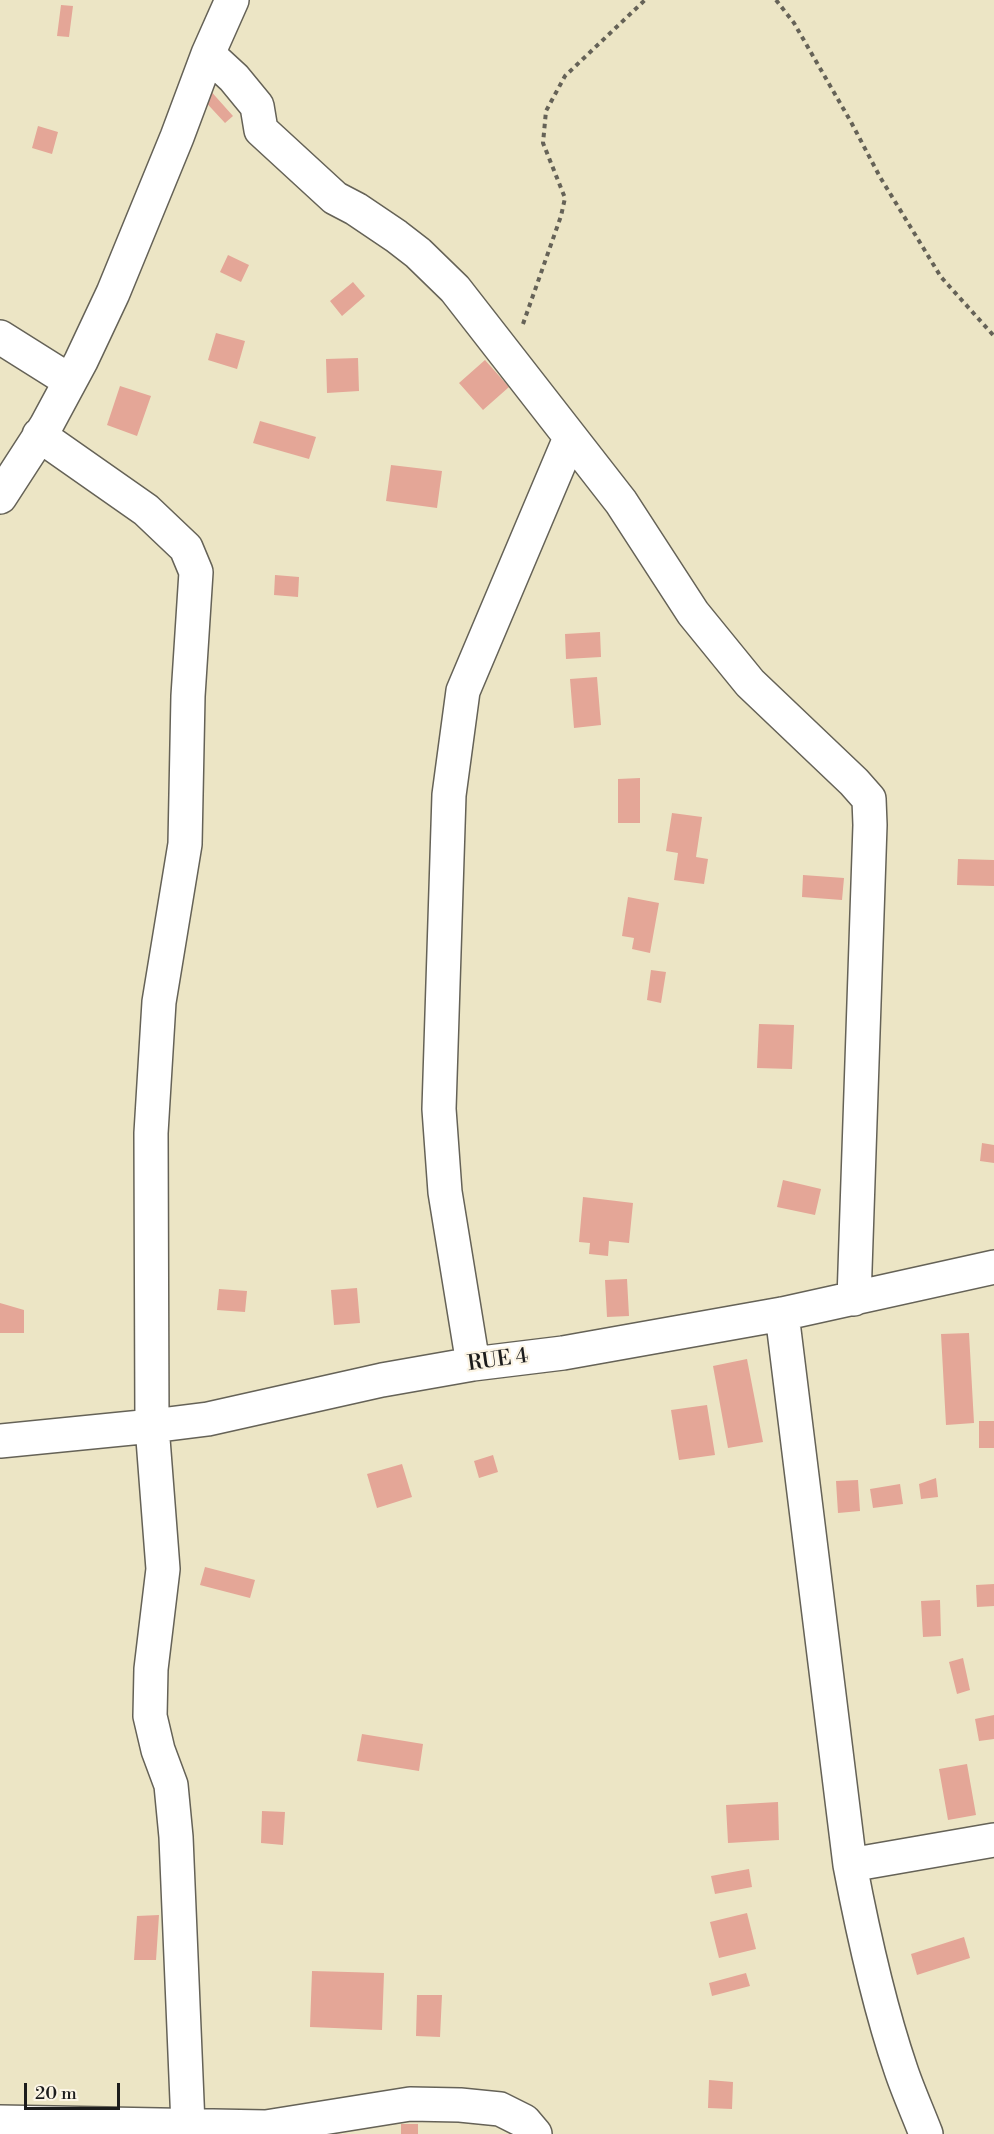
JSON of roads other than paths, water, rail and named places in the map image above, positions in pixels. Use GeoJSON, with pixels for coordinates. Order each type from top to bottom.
{"type":"FeatureCollection","features":[{"type":"Feature","properties":{"kind":"street"},"geometry":{"type":"LineString","coordinates":[[0,497],[70,381],[113,293],[177,137],[208,54],[232,0]]}},
{"type":"Feature","properties":{"kind":"street"},"geometry":{"type":"LineString","coordinates":[[208,54],[234,78],[257,106],[261,130],[335,198],[396,236],[418,253],[455,289],[621,502],[693,613],[750,683],[869,799],[854,1299]]}},
{"type":"Feature","properties":{"kind":"street"},"geometry":{"type":"LineString","coordinates":[[0,337],[70,381]]}},
{"type":"Feature","properties":{"kind":"street"},"geometry":{"type":"LineString","coordinates":[[39,435],[147,510],[186,548],[196,572],[188,696],[184,844],[159,1002],[151,1133],[153,1426],[163,1569],[151,1669],[150,1716],[158,1750],[171,1785],[176,1837],[188,2126]]}},
{"type":"Feature","properties":{"kind":"street"},"geometry":{"type":"LineString","coordinates":[[473,1364],[445,1192],[439,1109],[449,795],[463,691],[570,438]]}},
{"type":"Feature","properties":{"kind":"street","name":"RUE 4"},"geometry":{"type":"LineString","coordinates":[[0,1441],[208,1419],[382,1380],[473,1364],[563,1353],[782,1314],[994,1267]]}},
{"type":"Feature","properties":{"kind":"street"},"geometry":{"type":"LineString","coordinates":[[782,1314],[850,1864],[862,1928],[880,1997],[901,2069],[926,2134]]}},
{"type":"Feature","properties":{"kind":"street"},"geometry":{"type":"LineString","coordinates":[[850,1864],[994,1840]]}},
{"type":"Feature","properties":{"kind":"street"},"geometry":{"type":"LineString","coordinates":[[0,2122],[266,2127],[420,2104],[500,2109],[524,2121],[535,2134]]}}]}
